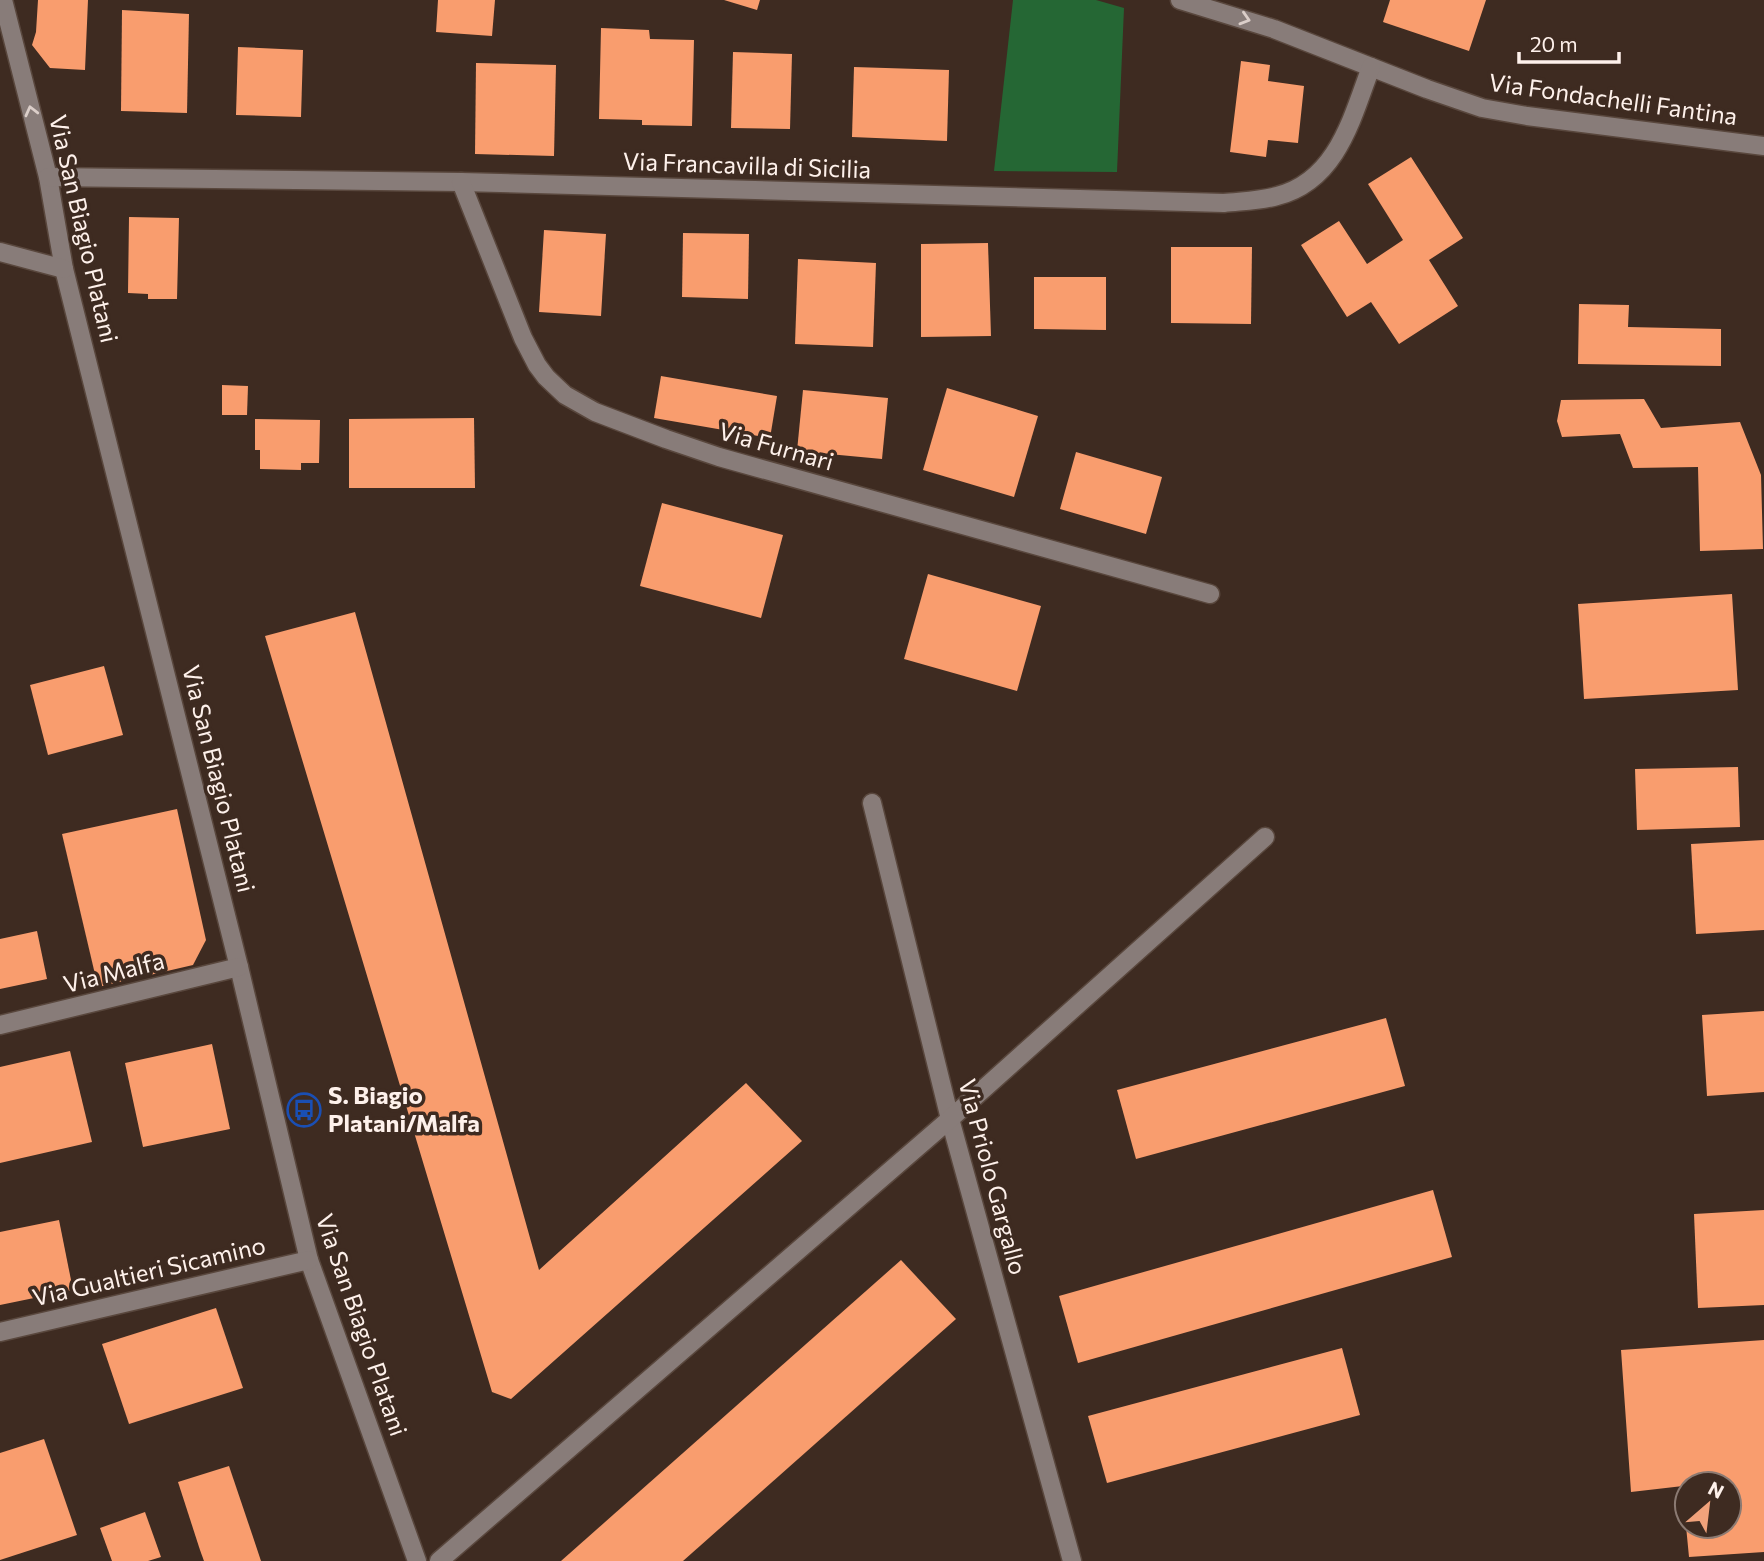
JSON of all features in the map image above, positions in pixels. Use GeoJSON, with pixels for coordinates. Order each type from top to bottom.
{"type":"FeatureCollection","features":[{"type":"Feature","properties":{"kind":"street","name":"Via San Biagio Platani"},"geometry":{"type":"LineString","coordinates":[[4,0],[48,177],[64,269],[239,967],[309,1260],[417,1561]]}},
{"type":"Feature","properties":{"kind":"street","name":"Via Fondachelli Fantina"},"geometry":{"type":"LineString","coordinates":[[1180,0],[1274,29],[1482,108],[1764,146]]}},
{"type":"Feature","properties":{"kind":"street","name":"Via Francavilla di Sicilia"},"geometry":{"type":"LineString","coordinates":[[48,177],[461,182],[1224,203],[1292,192],[1317,176],[1342,142],[1371,67]]}},
{"type":"Feature","properties":{"kind":"street","name":"Via Furnari"},"geometry":{"type":"LineString","coordinates":[[461,182],[528,350],[555,387],[580,404],[719,457],[1210,594]]}},
{"type":"Feature","properties":{"kind":"street"},"geometry":{"type":"LineString","coordinates":[[0,252],[64,269]]}},
{"type":"Feature","properties":{"kind":"street","name":"Via Priolo Gargallo"},"geometry":{"type":"LineString","coordinates":[[872,803],[950,1119],[1072,1561]]}},
{"type":"Feature","properties":{"kind":"street"},"geometry":{"type":"LineString","coordinates":[[439,1561],[950,1119],[1265,837]]}},
{"type":"Feature","properties":{"kind":"street","name":"Via Malfa"},"geometry":{"type":"LineString","coordinates":[[0,1025],[239,967]]}},
{"type":"Feature","properties":{"kind":"street","name":"Via Gualtieri Sicamino"},"geometry":{"type":"LineString","coordinates":[[0,1332],[309,1260]]}},
{"type":"Feature","properties":{"kind":"green space"},"geometry":{"type":"Polygon","coordinates":[[[1013,0],[1096,0],[1124,8],[1117,172],[994,171],[1013,0]]]}},
{"type":"Feature","properties":{"kind":"building"},"geometry":{"type":"Polygon","coordinates":[[[38,0],[88,0],[85,70],[50,68],[32,45],[36,32],[38,0]]]}},
{"type":"Feature","properties":{"kind":"building"},"geometry":{"type":"Polygon","coordinates":[[[438,0],[495,0],[492,36],[436,32],[438,0]]]}},
{"type":"Feature","properties":{"kind":"building"},"geometry":{"type":"Polygon","coordinates":[[[724,0],[760,0],[757,10],[724,0]]]}},
{"type":"Feature","properties":{"kind":"building"},"geometry":{"type":"Polygon","coordinates":[[[1390,0],[1486,0],[1469,51],[1383,22],[1390,0]]]}},
{"type":"Feature","properties":{"kind":"building"},"geometry":{"type":"Polygon","coordinates":[[[122,10],[189,14],[187,113],[121,111],[122,10]]]}},
{"type":"Feature","properties":{"kind":"building"},"geometry":{"type":"Polygon","coordinates":[[[601,28],[649,30],[650,39],[694,40],[692,126],[642,125],[642,120],[599,119],[601,28]]]}},
{"type":"Feature","properties":{"kind":"building"},"geometry":{"type":"Polygon","coordinates":[[[238,47],[303,50],[301,117],[236,115],[238,47]]]}},
{"type":"Feature","properties":{"kind":"building"},"geometry":{"type":"Polygon","coordinates":[[[733,52],[792,54],[790,129],[731,128],[733,52]]]}},
{"type":"Feature","properties":{"kind":"building"},"geometry":{"type":"Polygon","coordinates":[[[1241,61],[1270,65],[1268,81],[1304,86],[1298,143],[1268,140],[1266,157],[1230,152],[1241,61]]]}},
{"type":"Feature","properties":{"kind":"building"},"geometry":{"type":"Polygon","coordinates":[[[476,63],[556,65],[554,156],[475,154],[476,63]]]}},
{"type":"Feature","properties":{"kind":"building"},"geometry":{"type":"Polygon","coordinates":[[[854,67],[949,70],[947,141],[852,137],[854,67]]]}},
{"type":"Feature","properties":{"kind":"building"},"geometry":{"type":"Polygon","coordinates":[[[1411,157],[1463,238],[1429,260],[1458,306],[1399,344],[1371,302],[1347,317],[1301,245],[1339,221],[1367,264],[1403,240],[1368,184],[1411,157]]]}},
{"type":"Feature","properties":{"kind":"building"},"geometry":{"type":"Polygon","coordinates":[[[129,217],[179,218],[177,299],[148,299],[148,294],[128,293],[129,217]]]}},
{"type":"Feature","properties":{"kind":"building"},"geometry":{"type":"Polygon","coordinates":[[[544,230],[606,234],[601,316],[539,312],[544,230]]]}},
{"type":"Feature","properties":{"kind":"building"},"geometry":{"type":"Polygon","coordinates":[[[683,233],[749,234],[748,299],[682,297],[683,233]]]}},
{"type":"Feature","properties":{"kind":"building"},"geometry":{"type":"Polygon","coordinates":[[[988,243],[991,336],[921,337],[921,244],[988,243]]]}},
{"type":"Feature","properties":{"kind":"building"},"geometry":{"type":"Polygon","coordinates":[[[1171,247],[1252,247],[1251,324],[1171,323],[1171,247]]]}},
{"type":"Feature","properties":{"kind":"building"},"geometry":{"type":"Polygon","coordinates":[[[798,259],[876,263],[873,347],[795,344],[798,259]]]}},
{"type":"Feature","properties":{"kind":"building"},"geometry":{"type":"Polygon","coordinates":[[[1034,277],[1106,277],[1106,330],[1034,329],[1034,277]]]}},
{"type":"Feature","properties":{"kind":"building"},"geometry":{"type":"Polygon","coordinates":[[[1579,304],[1629,305],[1628,327],[1721,329],[1721,366],[1578,364],[1579,304]]]}},
{"type":"Feature","properties":{"kind":"building"},"geometry":{"type":"Polygon","coordinates":[[[661,376],[777,396],[770,438],[654,418],[661,376]]]}},
{"type":"Feature","properties":{"kind":"building"},"geometry":{"type":"Polygon","coordinates":[[[222,385],[248,386],[247,415],[222,415],[222,385]]]}},
{"type":"Feature","properties":{"kind":"building"},"geometry":{"type":"Polygon","coordinates":[[[947,388],[1038,416],[1014,497],[923,470],[947,388]]]}},
{"type":"Feature","properties":{"kind":"building"},"geometry":{"type":"Polygon","coordinates":[[[803,390],[888,398],[882,459],[797,451],[803,390]]]}},
{"type":"Feature","properties":{"kind":"building"},"geometry":{"type":"Polygon","coordinates":[[[1644,399],[1661,428],[1740,422],[1761,475],[1763,549],[1700,551],[1698,467],[1633,468],[1620,434],[1562,437],[1557,421],[1561,400],[1644,399]]]}},
{"type":"Feature","properties":{"kind":"building"},"geometry":{"type":"Polygon","coordinates":[[[474,418],[475,488],[349,488],[349,419],[474,418]]]}},
{"type":"Feature","properties":{"kind":"building"},"geometry":{"type":"Polygon","coordinates":[[[255,419],[320,420],[319,463],[301,463],[301,470],[260,469],[260,450],[255,450],[255,419]]]}},
{"type":"Feature","properties":{"kind":"building"},"geometry":{"type":"Polygon","coordinates":[[[1076,452],[1162,477],[1146,534],[1060,509],[1076,452]]]}},
{"type":"Feature","properties":{"kind":"building"},"geometry":{"type":"Polygon","coordinates":[[[662,503],[783,535],[761,618],[640,586],[662,503]]]}},
{"type":"Feature","properties":{"kind":"building"},"geometry":{"type":"Polygon","coordinates":[[[928,574],[1041,606],[1017,691],[904,659],[928,574]]]}},
{"type":"Feature","properties":{"kind":"building"},"geometry":{"type":"Polygon","coordinates":[[[1732,594],[1738,690],[1584,699],[1578,604],[1732,594]]]}},
{"type":"Feature","properties":{"kind":"building"},"geometry":{"type":"Polygon","coordinates":[[[355,612],[539,1270],[746,1083],[802,1141],[511,1399],[492,1392],[265,636],[355,612]]]}},
{"type":"Feature","properties":{"kind":"building"},"geometry":{"type":"Polygon","coordinates":[[[104,666],[123,735],[48,755],[30,685],[104,666]]]}},
{"type":"Feature","properties":{"kind":"building"},"geometry":{"type":"Polygon","coordinates":[[[1738,767],[1740,827],[1637,830],[1635,769],[1738,767]]]}},
{"type":"Feature","properties":{"kind":"building"},"geometry":{"type":"Polygon","coordinates":[[[177,809],[206,940],[193,965],[98,987],[62,834],[177,809]]]}},
{"type":"Feature","properties":{"kind":"building"},"geometry":{"type":"Polygon","coordinates":[[[1764,840],[1764,930],[1696,934],[1691,844],[1764,840]]]}},
{"type":"Feature","properties":{"kind":"building"},"geometry":{"type":"Polygon","coordinates":[[[37,931],[47,979],[0,989],[0,939],[37,931]]]}},
{"type":"Feature","properties":{"kind":"building"},"geometry":{"type":"Polygon","coordinates":[[[1764,1011],[1764,1092],[1707,1096],[1702,1015],[1764,1011]]]}},
{"type":"Feature","properties":{"kind":"building"},"geometry":{"type":"Polygon","coordinates":[[[1386,1018],[1405,1086],[1136,1159],[1117,1090],[1386,1018]]]}},
{"type":"Feature","properties":{"kind":"building"},"geometry":{"type":"Polygon","coordinates":[[[212,1044],[230,1129],[143,1147],[125,1063],[212,1044]]]}},
{"type":"Feature","properties":{"kind":"building"},"geometry":{"type":"Polygon","coordinates":[[[70,1051],[92,1142],[0,1163],[0,1067],[70,1051]]]}},
{"type":"Feature","properties":{"kind":"building"},"geometry":{"type":"Polygon","coordinates":[[[1433,1190],[1452,1257],[1078,1363],[1059,1296],[1433,1190]]]}},
{"type":"Feature","properties":{"kind":"building"},"geometry":{"type":"Polygon","coordinates":[[[1764,1210],[1764,1305],[1698,1308],[1694,1214],[1764,1210]]]}},
{"type":"Feature","properties":{"kind":"building"},"geometry":{"type":"Polygon","coordinates":[[[59,1220],[73,1290],[0,1305],[0,1232],[59,1220]]]}},
{"type":"Feature","properties":{"kind":"building"},"geometry":{"type":"Polygon","coordinates":[[[901,1260],[956,1319],[683,1561],[561,1561],[901,1260]]]}},
{"type":"Feature","properties":{"kind":"building"},"geometry":{"type":"Polygon","coordinates":[[[216,1308],[243,1388],[129,1424],[102,1344],[216,1308]]]}},
{"type":"Feature","properties":{"kind":"building"},"geometry":{"type":"Polygon","coordinates":[[[1764,1340],[1764,1552],[1689,1557],[1687,1540],[1743,1540],[1743,1470],[1673,1470],[1673,1487],[1631,1492],[1621,1350],[1764,1340]]]}},
{"type":"Feature","properties":{"kind":"building"},"geometry":{"type":"Polygon","coordinates":[[[1342,1348],[1360,1415],[1107,1483],[1088,1416],[1342,1348]]]}},
{"type":"Feature","properties":{"kind":"building"},"geometry":{"type":"Polygon","coordinates":[[[44,1439],[77,1535],[0,1560],[0,1453],[44,1439]]]}},
{"type":"Feature","properties":{"kind":"building"},"geometry":{"type":"Polygon","coordinates":[[[229,1466],[261,1561],[204,1561],[200,1550],[178,1482],[229,1466]]]}},
{"type":"Feature","properties":{"kind":"building"},"geometry":{"type":"Polygon","coordinates":[[[145,1512],[161,1557],[148,1561],[112,1561],[100,1528],[145,1512]]]}},
{"type":"Feature","properties":{"kind":"place","name":"S. Biagio Platani/Malfa"},"geometry":{"type":"Point","coordinates":[304,1110]}}]}
